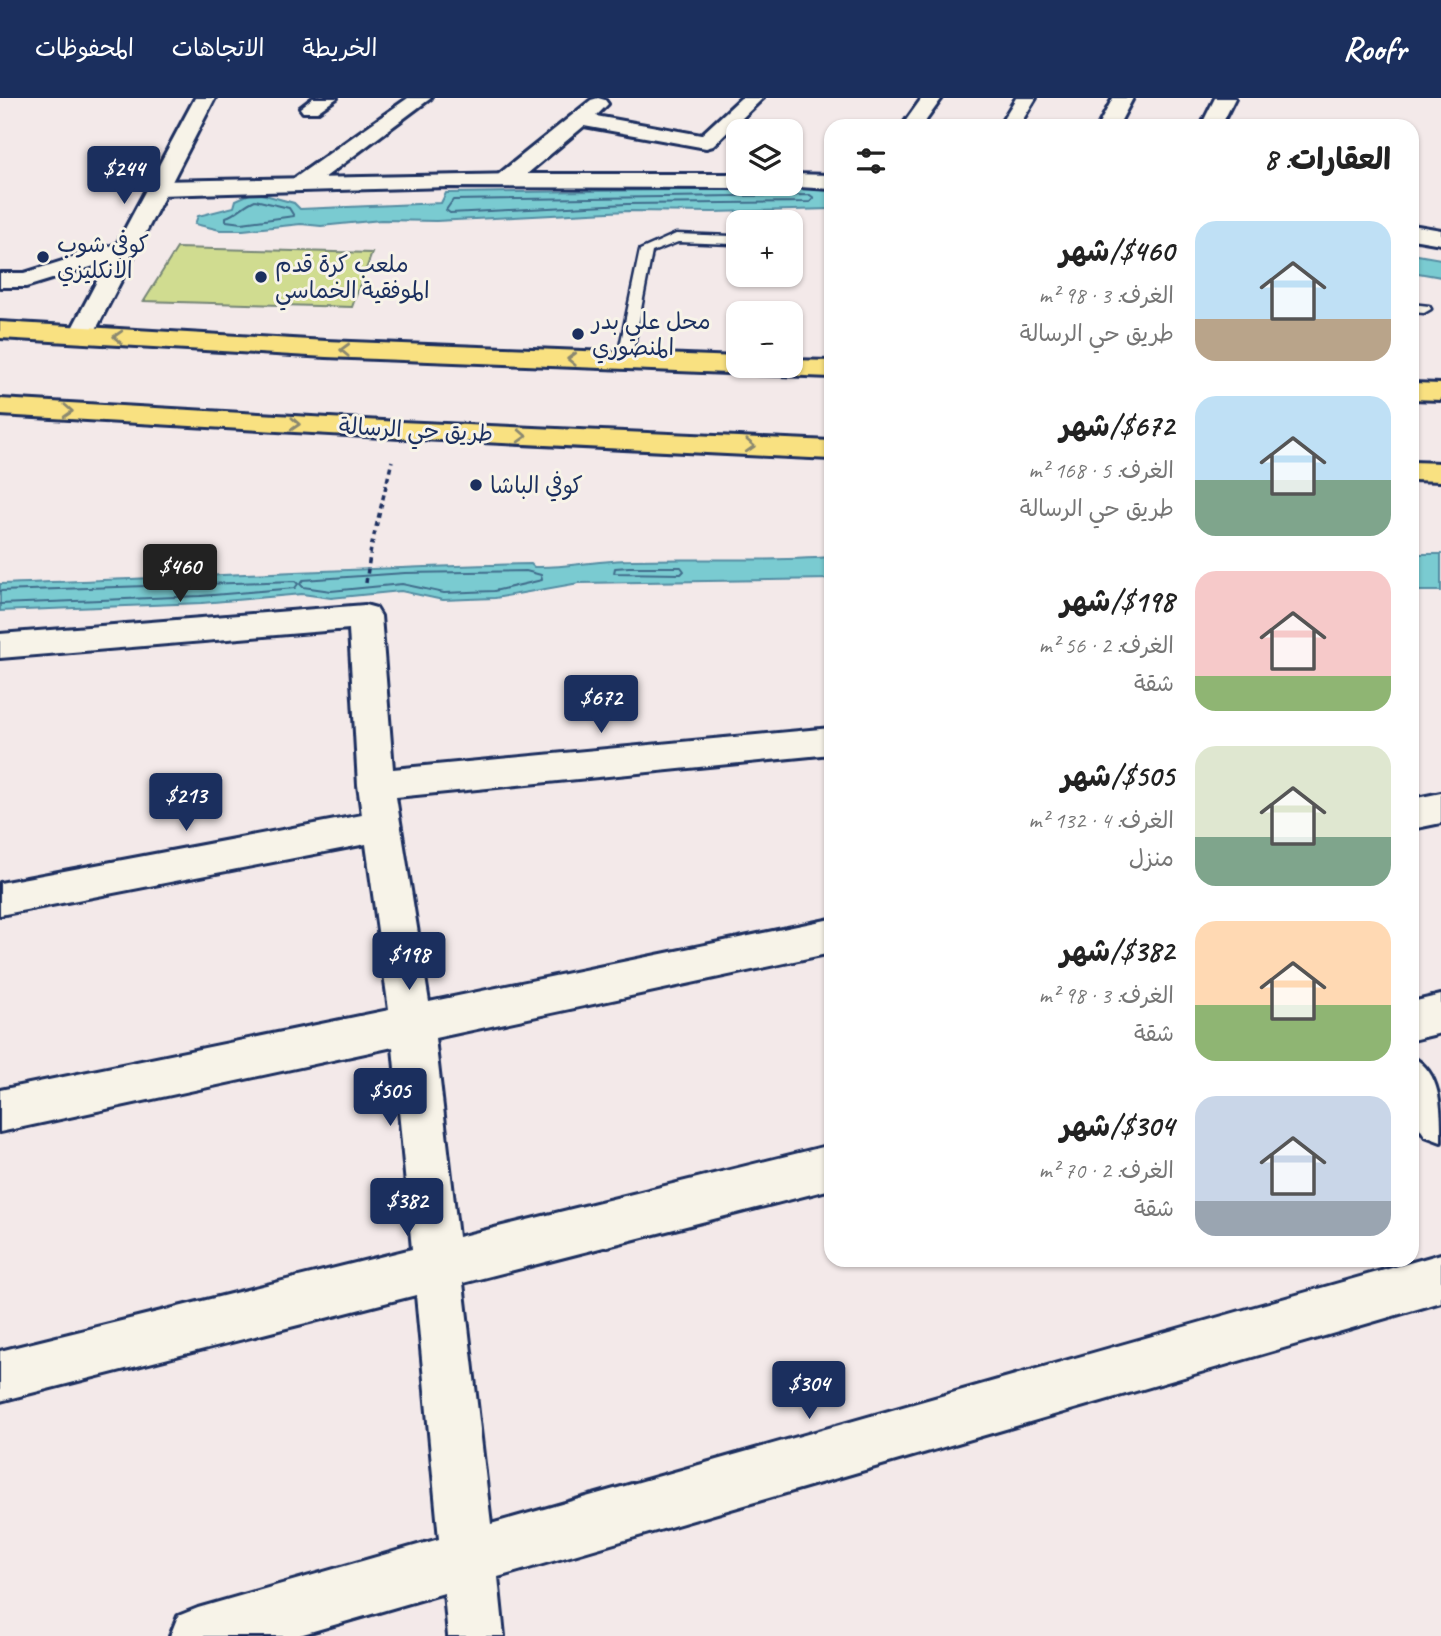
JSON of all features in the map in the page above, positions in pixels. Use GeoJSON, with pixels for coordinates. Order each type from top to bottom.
{"type":"FeatureCollection","features":[{"type":"Feature","properties":{"kind":"main road"},"geometry":{"type":"LineString","coordinates":[[0,330],[326,349],[726,365]]}},
{"type":"Feature","properties":{"kind":"main road"},"geometry":{"type":"LineString","coordinates":[[803,368],[824,369]]}},
{"type":"Feature","properties":{"kind":"main road"},"geometry":{"type":"LineString","coordinates":[[1419,391],[1441,391]]}},
{"type":"Feature","properties":{"kind":"main road","name":"طريق حي الرسالة"},"geometry":{"type":"LineString","coordinates":[[0,407],[400,430],[824,450]]}},
{"type":"Feature","properties":{"kind":"main road"},"geometry":{"type":"LineString","coordinates":[[1419,471],[1441,472]]}},
{"type":"Feature","properties":{"kind":"street"},"geometry":{"type":"LineString","coordinates":[[82,334],[205,98]]}},
{"type":"Feature","properties":{"kind":"street"},"geometry":{"type":"LineString","coordinates":[[303,182],[421,98]]}},
{"type":"Feature","properties":{"kind":"street"},"geometry":{"type":"LineString","coordinates":[[507,179],[605,98]]}},
{"type":"Feature","properties":{"kind":"street"},"geometry":{"type":"LineString","coordinates":[[917,119],[932,98]]}},
{"type":"Feature","properties":{"kind":"street"},"geometry":{"type":"LineString","coordinates":[[1013,119],[1026,98]]}},
{"type":"Feature","properties":{"kind":"street"},"geometry":{"type":"LineString","coordinates":[[1112,119],[1123,98]]}},
{"type":"Feature","properties":{"kind":"street"},"geometry":{"type":"LineString","coordinates":[[1214,119],[1225,98]]}},
{"type":"Feature","properties":{"kind":"street"},"geometry":{"type":"LineString","coordinates":[[580,119],[706,142],[744,99]]}},
{"type":"Feature","properties":{"kind":"street"},"geometry":{"type":"LineString","coordinates":[[158,188],[303,182],[507,179],[726,181]]}},
{"type":"Feature","properties":{"kind":"street"},"geometry":{"type":"LineString","coordinates":[[803,181],[824,182]]}},
{"type":"Feature","properties":{"kind":"street"},"geometry":{"type":"LineString","coordinates":[[1419,233],[1441,237]]}},
{"type":"Feature","properties":{"kind":"street"},"geometry":{"type":"LineString","coordinates":[[0,280],[26,280],[126,249]]}},
{"type":"Feature","properties":{"kind":"street"},"geometry":{"type":"LineString","coordinates":[[0,646],[365,616],[379,805],[412,1024],[476,1636]]}},
{"type":"Feature","properties":{"kind":"street"},"geometry":{"type":"LineString","coordinates":[[0,899],[379,805],[824,742]]}},
{"type":"Feature","properties":{"kind":"street"},"geometry":{"type":"LineString","coordinates":[[1419,813],[1441,808]]}},
{"type":"Feature","properties":{"kind":"street"},"geometry":{"type":"LineString","coordinates":[[0,1111],[824,937]]}},
{"type":"Feature","properties":{"kind":"street"},"geometry":{"type":"LineString","coordinates":[[1419,1019],[1441,1014]]}},
{"type":"Feature","properties":{"kind":"street"},"geometry":{"type":"LineString","coordinates":[[1419,1088],[1441,1121]]}},
{"type":"Feature","properties":{"kind":"street"},"geometry":{"type":"LineString","coordinates":[[0,1376],[824,1169]]}},
{"type":"Feature","properties":{"kind":"street"},"geometry":{"type":"LineString","coordinates":[[198,1636],[1441,1278]]}},
{"type":"Feature","properties":{"kind":"lane"},"geometry":{"type":"LineString","coordinates":[[624,361],[646,250],[676,238],[726,240]]}},
{"type":"Feature","properties":{"kind":"path"},"geometry":{"type":"LineString","coordinates":[[365,593],[371,548],[400,430]]}},
{"type":"Feature","properties":{"kind":"green space","name":"ملعب كرة قدم الموفقية الخماسي"},"geometry":{"type":"Polygon","coordinates":[[[177,248],[372,253],[352,307],[144,301],[177,248]]]}},
{"type":"Feature","properties":{"kind":"water"},"geometry":{"type":"Polygon","coordinates":[[[803,188],[824,188],[824,209],[628,211],[436,221],[381,220],[243,230],[220,230],[195,224],[198,216],[234,207],[236,200],[254,192],[294,203],[300,209],[441,203],[446,193],[726,189],[726,196],[803,196],[803,188]]]}},
{"type":"Feature","properties":{"kind":"water"},"geometry":{"type":"Polygon","coordinates":[[[1419,255],[1441,259],[1441,277],[1419,273],[1419,255]]]}},
{"type":"Feature","properties":{"kind":"water"},"geometry":{"type":"Polygon","coordinates":[[[1419,554],[1441,554],[1441,591],[1419,591],[1419,554]]]}},
{"type":"Feature","properties":{"kind":"water"},"geometry":{"type":"Polygon","coordinates":[[[824,557],[824,579],[579,583],[495,598],[443,600],[401,591],[331,598],[302,594],[202,603],[0,611],[0,584],[465,566],[531,564],[534,567],[546,567],[619,560],[824,557]]]}},
{"type":"Feature","properties":{"kind":"place","name":"كوفي شوب الانكليزي"},"geometry":{"type":"Point","coordinates":[43,257]}},
{"type":"Feature","properties":{"kind":"place","name":"ملعب كرة قدم الموفقية الخماسي"},"geometry":{"type":"Point","coordinates":[261,277]}},
{"type":"Feature","properties":{"kind":"place","name":"محل علي بدر المنصوري"},"geometry":{"type":"Point","coordinates":[578,334]}},
{"type":"Feature","properties":{"kind":"place","name":"كوفي الباشا"},"geometry":{"type":"Point","coordinates":[476,485]}}]}
